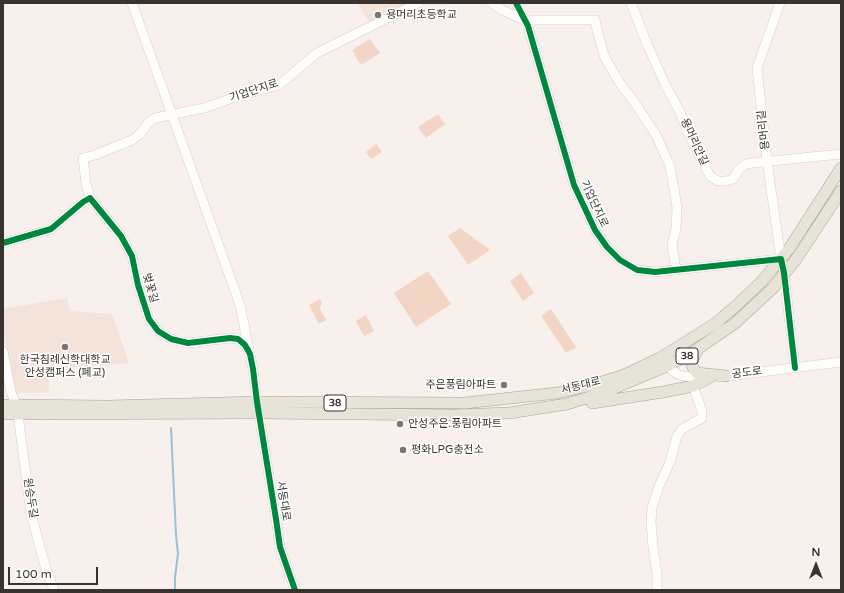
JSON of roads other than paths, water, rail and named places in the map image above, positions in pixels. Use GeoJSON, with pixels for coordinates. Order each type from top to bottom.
{"type":"FeatureCollection","features":[{"type":"Feature","properties":{"kind":"main road","name":"서동대로"},"geometry":{"type":"LineString","coordinates":[[258,408],[456,415],[509,413],[567,404],[603,393],[664,362],[716,323],[738,304],[789,249],[841,168]]}},
{"type":"Feature","properties":{"kind":"main road","name":"서동대로"},"geometry":{"type":"LineString","coordinates":[[3,405],[17,409],[258,408],[465,403],[557,393],[592,385],[624,374],[688,356],[734,324],[773,288],[796,258],[841,191]]}},
{"type":"Feature","properties":{"kind":"main road"},"geometry":{"type":"LineString","coordinates":[[698,349],[692,361],[692,368],[697,373],[726,376]]}},
{"type":"Feature","properties":{"kind":"main road"},"geometry":{"type":"LineString","coordinates":[[567,404],[588,403],[663,392],[693,386],[711,378]]}},
{"type":"Feature","properties":{"kind":"main road","name":"서동대로"},"geometry":{"type":"LineString","coordinates":[[3,414],[17,409]]}},
{"type":"Feature","properties":{"kind":"street"},"geometry":{"type":"LineString","coordinates":[[132,3],[240,305],[250,354]]}},
{"type":"Feature","properties":{"kind":"street","name":"기업단지로"},"geometry":{"type":"LineString","coordinates":[[90,198],[86,183],[83,158],[95,155],[132,140],[140,134],[148,123],[155,118],[204,108],[241,95],[279,85],[317,53],[418,3]]}},
{"type":"Feature","properties":{"kind":"street"},"geometry":{"type":"LineString","coordinates":[[492,3],[502,10],[524,20],[595,20],[606,58],[656,136],[670,166],[677,207],[676,229],[672,245],[676,270]]}},
{"type":"Feature","properties":{"kind":"street","name":"기업단지로"},"geometry":{"type":"LineString","coordinates":[[516,3],[528,26],[574,185],[595,230],[607,247],[620,260],[637,270],[655,272],[781,259]]}},
{"type":"Feature","properties":{"kind":"street","name":"용머리안길"},"geometry":{"type":"LineString","coordinates":[[631,3],[665,84],[710,176],[718,181],[726,181],[733,179],[739,169],[746,164],[841,154]]}},
{"type":"Feature","properties":{"kind":"street","name":"용머리길"},"geometry":{"type":"LineString","coordinates":[[780,3],[757,68],[767,161],[781,259]]}},
{"type":"Feature","properties":{"kind":"street"},"geometry":{"type":"LineString","coordinates":[[3,243],[51,230],[83,202],[90,198]]}},
{"type":"Feature","properties":{"kind":"street","name":"벚꽃길"},"geometry":{"type":"LineString","coordinates":[[90,198],[121,236],[132,256],[138,285],[149,319],[158,331],[171,339],[188,343],[230,338],[238,339],[245,345],[250,354],[258,408]]}},
{"type":"Feature","properties":{"kind":"street"},"geometry":{"type":"LineString","coordinates":[[781,259],[795,368]]}},
{"type":"Feature","properties":{"kind":"street"},"geometry":{"type":"LineString","coordinates":[[3,350],[11,392],[17,409]]}},
{"type":"Feature","properties":{"kind":"street","name":"공도로"},"geometry":{"type":"LineString","coordinates":[[664,362],[678,375],[687,378],[711,378],[841,362]]}},
{"type":"Feature","properties":{"kind":"street"},"geometry":{"type":"LineString","coordinates":[[657,590],[657,573],[651,522],[652,508],[659,486],[670,462],[677,436],[682,429],[702,418],[702,411],[693,386]]}},
{"type":"Feature","properties":{"kind":"street","name":"서동대로"},"geometry":{"type":"LineString","coordinates":[[258,408],[280,547],[295,590]]}},
{"type":"Feature","properties":{"kind":"street","name":"원승두길"},"geometry":{"type":"LineString","coordinates":[[17,409],[31,514],[46,569],[54,590]]}},
{"type":"Feature","properties":{"kind":"waterway"},"geometry":{"type":"LineString","coordinates":[[171,428],[178,554],[175,590]]}},
{"type":"Feature","properties":{"kind":"place","name":"용머리초등학교"},"geometry":{"type":"Point","coordinates":[378,15]}},
{"type":"Feature","properties":{"kind":"place","name":"한국침례신학대학교 안성캠퍼스 (폐교)"},"geometry":{"type":"Point","coordinates":[65,347]}},
{"type":"Feature","properties":{"kind":"place","name":"주은풍림아파트"},"geometry":{"type":"Point","coordinates":[504,385]}},
{"type":"Feature","properties":{"kind":"place","name":"안성주은.풍림아파트"},"geometry":{"type":"Point","coordinates":[400,424]}},
{"type":"Feature","properties":{"kind":"place","name":"평화LPG충전소"},"geometry":{"type":"Point","coordinates":[403,450]}}]}
